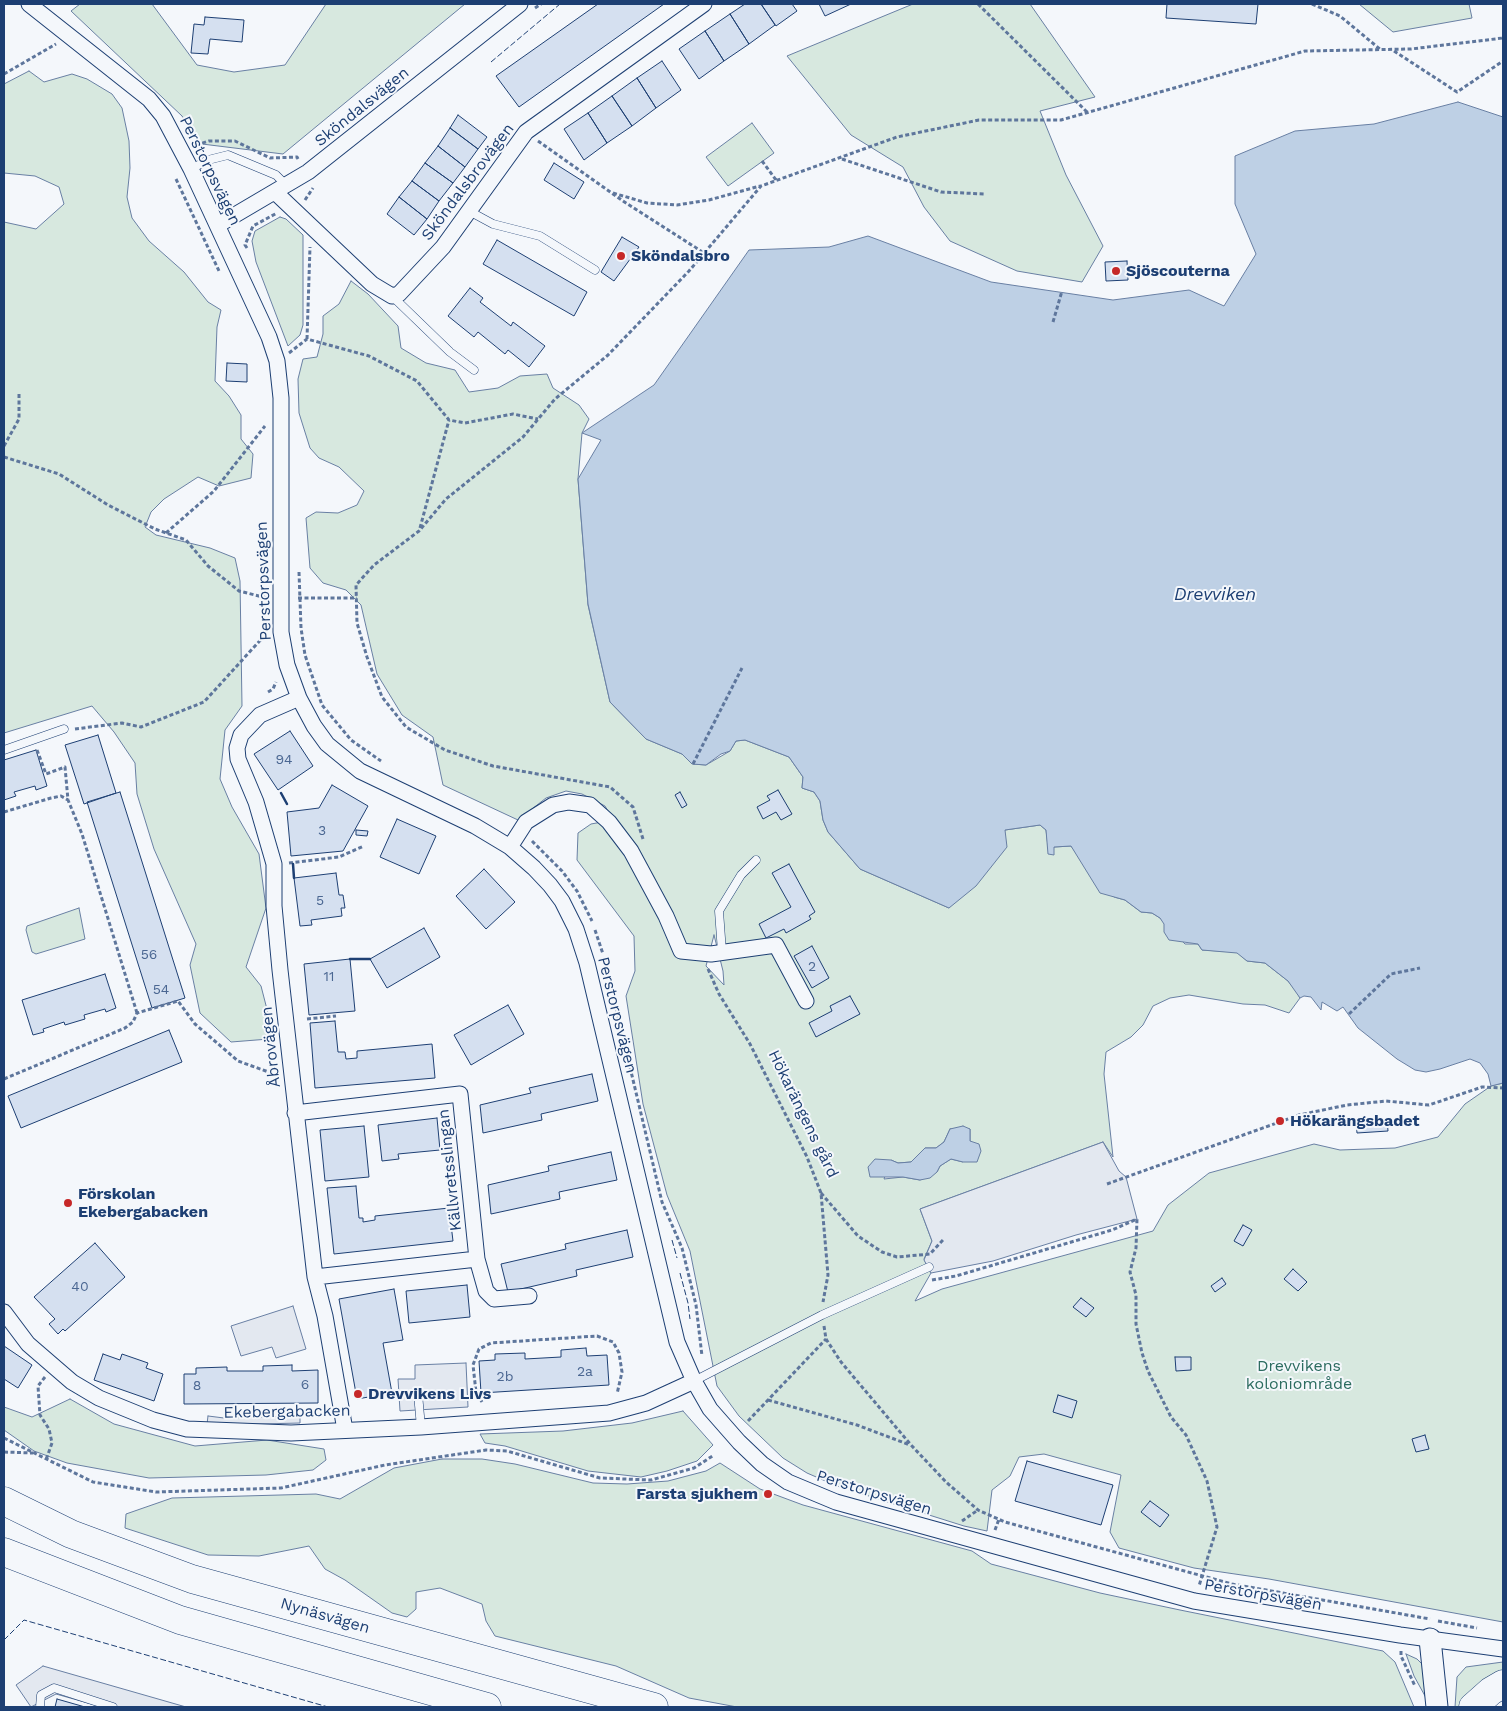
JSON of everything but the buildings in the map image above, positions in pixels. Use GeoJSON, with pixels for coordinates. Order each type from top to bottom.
{"type":"FeatureCollection","features":[{"type":"Feature","properties":{"kind":"highway","name":"Nynäsvägen"},"geometry":{"type":"LineString","coordinates":[[4,1501],[71,1534],[192,1579],[654,1707]]}},
{"type":"Feature","properties":{"kind":"highway"},"geometry":{"type":"LineString","coordinates":[[4,1552],[180,1620],[487,1707]]}},
{"type":"Feature","properties":{"kind":"highway"},"geometry":{"type":"LineString","coordinates":[[1473,1707],[1491,1691],[1503,1684]]}},
{"type":"Feature","properties":{"kind":"main road"},"geometry":{"type":"LineString","coordinates":[[1436,1640],[1437,1707]]}},
{"type":"Feature","properties":{"kind":"main road"},"geometry":{"type":"LineString","coordinates":[[1436,1640],[1449,1707]]}},
{"type":"Feature","properties":{"kind":"street","name":"Perstorpsvägen"},"geometry":{"type":"LineString","coordinates":[[29,4],[149,99],[163,116],[191,169],[282,358],[272,598],[287,665],[299,698],[327,744],[360,771],[475,826],[510,847],[550,885],[562,902],[576,929],[587,963],[604,1030],[668,1312],[677,1342],[701,1378],[710,1409],[762,1464],[788,1482],[811,1493],[845,1505],[1194,1601],[1400,1636],[1503,1649]]}},
{"type":"Feature","properties":{"kind":"street","name":"Sköndalsvägen"},"geometry":{"type":"LineString","coordinates":[[218,225],[281,190],[351,139],[520,4]]}},
{"type":"Feature","properties":{"kind":"street","name":"Sköndalsbrovägen"},"geometry":{"type":"LineString","coordinates":[[392,296],[400,294],[443,247],[526,132],[704,4]]}},
{"type":"Feature","properties":{"kind":"street"},"geometry":{"type":"LineString","coordinates":[[281,190],[312,226],[372,284],[392,296]]}},
{"type":"Feature","properties":{"kind":"street","name":"Åbrovägen"},"geometry":{"type":"LineString","coordinates":[[299,698],[260,715],[241,735],[237,748],[238,759],[256,802],[274,864],[274,906],[295,1112],[315,1277],[325,1316],[345,1430]]}},
{"type":"Feature","properties":{"kind":"street"},"geometry":{"type":"LineString","coordinates":[[510,847],[526,822],[553,805],[569,802],[590,805],[609,822],[630,851],[666,916],[681,951],[711,954],[776,945],[806,1001]]}},
{"type":"Feature","properties":{"kind":"street","name":"Källvretsslingan"},"geometry":{"type":"LineString","coordinates":[[295,1112],[460,1094],[477,1259],[486,1291],[494,1299],[530,1296]]}},
{"type":"Feature","properties":{"kind":"street"},"geometry":{"type":"LineString","coordinates":[[315,1277],[477,1259]]}},
{"type":"Feature","properties":{"kind":"street","name":"Ekebergabacken"},"geometry":{"type":"LineString","coordinates":[[4,1312],[28,1344],[72,1382],[100,1398],[153,1420],[187,1429],[292,1433],[421,1427],[609,1412],[646,1404],[701,1378]]}},
{"type":"Feature","properties":{"kind":"lane"},"geometry":{"type":"LineString","coordinates":[[191,169],[208,160],[228,155],[276,175],[281,190]]}},
{"type":"Feature","properties":{"kind":"lane"},"geometry":{"type":"LineString","coordinates":[[469,211],[492,224],[540,236],[595,270]]}},
{"type":"Feature","properties":{"kind":"lane"},"geometry":{"type":"LineString","coordinates":[[392,296],[450,352],[474,370]]}},
{"type":"Feature","properties":{"kind":"lane"},"geometry":{"type":"LineString","coordinates":[[4,750],[64,729]]}},
{"type":"Feature","properties":{"kind":"lane"},"geometry":{"type":"LineString","coordinates":[[722,952],[718,926],[719,911],[741,875],[756,860]]}},
{"type":"Feature","properties":{"kind":"lane"},"geometry":{"type":"LineString","coordinates":[[701,1378],[822,1315],[929,1267]]}},
{"type":"Feature","properties":{"kind":"lane"},"geometry":{"type":"LineString","coordinates":[[418,1394],[421,1427]]}},
{"type":"Feature","properties":{"kind":"lane"},"geometry":{"type":"LineString","coordinates":[[40,1707],[41,1695],[54,1688],[113,1707]]}},
{"type":"Feature","properties":{"kind":"path"},"geometry":{"type":"LineString","coordinates":[[978,4],[1088,113]]}},
{"type":"Feature","properties":{"kind":"path"},"geometry":{"type":"LineString","coordinates":[[1312,4],[1340,16],[1382,51]]}},
{"type":"Feature","properties":{"kind":"path"},"geometry":{"type":"LineString","coordinates":[[4,74],[69,36]]}},
{"type":"Feature","properties":{"kind":"path"},"geometry":{"type":"LineString","coordinates":[[610,192],[647,203],[677,205],[709,200],[761,186],[897,137],[979,120],[1060,120],[1305,51],[1382,51],[1503,38]]}},
{"type":"Feature","properties":{"kind":"path"},"geometry":{"type":"LineString","coordinates":[[1393,50],[1457,92],[1503,61]]}},
{"type":"Feature","properties":{"kind":"path"},"geometry":{"type":"LineString","coordinates":[[526,132],[610,192],[704,253]]}},
{"type":"Feature","properties":{"kind":"path"},"geometry":{"type":"LineString","coordinates":[[840,158],[941,192],[986,194]]}},
{"type":"Feature","properties":{"kind":"path"},"geometry":{"type":"LineString","coordinates":[[762,161],[776,180]]}},
{"type":"Feature","properties":{"kind":"path"},"geometry":{"type":"LineString","coordinates":[[175,177],[221,275]]}},
{"type":"Feature","properties":{"kind":"path"},"geometry":{"type":"LineString","coordinates":[[644,842],[633,807],[610,788],[493,766],[445,750],[406,728],[382,696],[367,657],[357,623],[356,585],[374,565],[419,531],[446,499],[523,437],[555,399],[608,355],[704,253],[761,186]]}},
{"type":"Feature","properties":{"kind":"path"},"geometry":{"type":"LineString","coordinates":[[249,254],[245,245],[253,226],[281,211]]}},
{"type":"Feature","properties":{"kind":"path"},"geometry":{"type":"LineString","coordinates":[[307,339],[307,293],[312,226]]}},
{"type":"Feature","properties":{"kind":"path"},"geometry":{"type":"LineString","coordinates":[[1053,322],[1062,292]]}},
{"type":"Feature","properties":{"kind":"path"},"geometry":{"type":"LineString","coordinates":[[307,339],[369,356],[417,381],[449,420],[466,423],[513,414],[538,419]]}},
{"type":"Feature","properties":{"kind":"path"},"geometry":{"type":"LineString","coordinates":[[282,358],[307,339]]}},
{"type":"Feature","properties":{"kind":"path"},"geometry":{"type":"LineString","coordinates":[[282,358],[284,345]]}},
{"type":"Feature","properties":{"kind":"path"},"geometry":{"type":"LineString","coordinates":[[4,446],[19,419],[19,393]]}},
{"type":"Feature","properties":{"kind":"path"},"geometry":{"type":"LineString","coordinates":[[265,435],[266,417]]}},
{"type":"Feature","properties":{"kind":"path"},"geometry":{"type":"LineString","coordinates":[[419,531],[449,420]]}},
{"type":"Feature","properties":{"kind":"path"},"geometry":{"type":"LineString","coordinates":[[166,533],[214,491],[265,426]]}},
{"type":"Feature","properties":{"kind":"path"},"geometry":{"type":"LineString","coordinates":[[4,457],[59,474],[108,505],[166,533],[186,540],[208,566],[239,591],[272,598],[357,598]]}},
{"type":"Feature","properties":{"kind":"path"},"geometry":{"type":"LineString","coordinates":[[298,569],[301,628],[305,654],[322,705],[351,740],[387,765]]}},
{"type":"Feature","properties":{"kind":"path"},"geometry":{"type":"LineString","coordinates":[[264,589],[272,598]]}},
{"type":"Feature","properties":{"kind":"path"},"geometry":{"type":"LineString","coordinates":[[64,729],[122,723],[141,728],[204,702],[266,634]]}},
{"type":"Feature","properties":{"kind":"path"},"geometry":{"type":"LineString","coordinates":[[693,764],[742,668]]}},
{"type":"Feature","properties":{"kind":"path"},"geometry":{"type":"LineString","coordinates":[[4,1079],[125,1028],[133,1022],[137,1013],[82,834],[68,800],[65,767],[46,774],[33,740]]}},
{"type":"Feature","properties":{"kind":"path"},"geometry":{"type":"LineString","coordinates":[[4,812],[61,796],[68,800]]}},
{"type":"Feature","properties":{"kind":"path"},"geometry":{"type":"LineString","coordinates":[[520,831],[546,854],[577,891],[588,911],[605,964]]}},
{"type":"Feature","properties":{"kind":"path"},"geometry":{"type":"LineString","coordinates":[[274,864],[339,857],[364,846]]}},
{"type":"Feature","properties":{"kind":"path","name":"Hökarängens gård"},"geometry":{"type":"LineString","coordinates":[[686,950],[705,964],[719,994],[750,1044],[807,1157],[821,1193],[828,1275],[822,1315]]}},
{"type":"Feature","properties":{"kind":"path"},"geometry":{"type":"LineString","coordinates":[[1349,1014],[1391,974],[1420,968]]}},
{"type":"Feature","properties":{"kind":"path"},"geometry":{"type":"LineString","coordinates":[[614,1000],[662,1202],[682,1248],[696,1305],[701,1378]]}},
{"type":"Feature","properties":{"kind":"path"},"geometry":{"type":"LineString","coordinates":[[137,1013],[178,1001],[195,1024],[238,1061],[293,1080]]}},
{"type":"Feature","properties":{"kind":"path"},"geometry":{"type":"LineString","coordinates":[[307,1019],[336,1016]]}},
{"type":"Feature","properties":{"kind":"path"},"geometry":{"type":"LineString","coordinates":[[1107,1184],[1299,1115],[1347,1105],[1386,1101],[1429,1104],[1482,1087],[1503,1088]]}},
{"type":"Feature","properties":{"kind":"path"},"geometry":{"type":"LineString","coordinates":[[821,1193],[858,1236],[882,1252],[897,1257],[930,1254],[943,1240]]}},
{"type":"Feature","properties":{"kind":"path"},"geometry":{"type":"LineString","coordinates":[[927,1280],[956,1276],[1112,1230],[1137,1219],[1136,1248],[1130,1272],[1136,1295],[1136,1324],[1142,1353],[1148,1371],[1167,1410],[1186,1435],[1207,1482],[1217,1527],[1194,1601]]}},
{"type":"Feature","properties":{"kind":"path"},"geometry":{"type":"LineString","coordinates":[[824,1326],[831,1321]]}},
{"type":"Feature","properties":{"kind":"path"},"geometry":{"type":"LineString","coordinates":[[482,1402],[476,1392],[473,1365],[479,1349],[491,1343],[597,1336],[613,1342],[619,1353],[622,1372],[617,1394]]}},
{"type":"Feature","properties":{"kind":"path","name":"Perstorpsvägen"},"geometry":{"type":"LineString","coordinates":[[768,1400],[826,1339],[841,1362],[911,1445],[946,1482],[978,1510],[1005,1522],[1232,1584],[1486,1629]]}},
{"type":"Feature","properties":{"kind":"path"},"geometry":{"type":"LineString","coordinates":[[38,1386],[40,1415],[49,1429],[52,1443],[46,1460]]}},
{"type":"Feature","properties":{"kind":"path"},"geometry":{"type":"LineString","coordinates":[[748,1421],[768,1400],[857,1425],[911,1445]]}},
{"type":"Feature","properties":{"kind":"path"},"geometry":{"type":"LineString","coordinates":[[4,1438],[93,1482],[156,1492],[281,1488],[385,1465],[486,1450],[507,1451],[600,1478],[651,1480],[694,1468],[714,1455]]}},
{"type":"Feature","properties":{"kind":"path"},"geometry":{"type":"LineString","coordinates":[[4,1452],[33,1453]]}},
{"type":"Feature","properties":{"kind":"path"},"geometry":{"type":"LineString","coordinates":[[955,1526],[978,1510]]}},
{"type":"Feature","properties":{"kind":"path"},"geometry":{"type":"LineString","coordinates":[[1401,1614],[1401,1656],[1417,1690]]}},
{"type":"Feature","properties":{"kind":"green space"},"geometry":{"type":"Polygon","coordinates":[[[80,4],[152,4],[197,65],[234,72],[285,65],[326,4],[465,4],[283,154],[202,144],[182,116],[71,11],[80,4]]]}},
{"type":"Feature","properties":{"kind":"green space"},"geometry":{"type":"Polygon","coordinates":[[[913,4],[1030,4],[1095,97],[1040,111],[1066,175],[1103,246],[1082,282],[1017,271],[950,241],[924,207],[903,167],[851,135],[787,56],[913,4]]]}},
{"type":"Feature","properties":{"kind":"green space"},"geometry":{"type":"Polygon","coordinates":[[[1359,4],[1469,4],[1472,18],[1393,32],[1359,4]]]}},
{"type":"Feature","properties":{"kind":"green space"},"geometry":{"type":"Polygon","coordinates":[[[29,71],[44,82],[72,74],[87,79],[112,94],[122,108],[129,141],[130,168],[127,197],[132,218],[149,241],[184,272],[208,302],[221,310],[217,327],[215,381],[229,396],[241,415],[241,439],[253,454],[251,478],[219,486],[198,477],[164,499],[151,512],[145,527],[156,535],[210,548],[235,558],[240,581],[242,706],[225,730],[220,779],[232,807],[259,854],[266,908],[246,967],[261,986],[270,1021],[269,1039],[231,1042],[200,1013],[190,965],[196,944],[154,849],[137,794],[135,763],[114,732],[92,706],[4,733],[4,222],[36,229],[64,204],[59,187],[35,176],[4,173],[4,84],[29,71]]]}},
{"type":"Feature","properties":{"kind":"green space"},"geometry":{"type":"Polygon","coordinates":[[[752,123],[774,153],[728,186],[706,157],[752,123]]]}},
{"type":"Feature","properties":{"kind":"green space"},"geometry":{"type":"Polygon","coordinates":[[[280,217],[286,219],[303,235],[303,325],[300,335],[288,346],[256,262],[252,241],[255,231],[280,217]]]}},
{"type":"Feature","properties":{"kind":"green space","name":"Drevvikens koloniområde"},"geometry":{"type":"Polygon","coordinates":[[[351,281],[368,294],[398,326],[401,348],[426,363],[455,370],[469,392],[498,388],[520,376],[547,374],[553,388],[579,405],[589,419],[582,433],[578,479],[588,605],[610,702],[646,739],[682,754],[693,764],[706,765],[730,751],[736,741],[745,740],[789,757],[803,777],[802,788],[814,792],[820,801],[823,820],[828,832],[860,869],[949,908],[1005,830],[1040,825],[1046,830],[1049,854],[1054,847],[1071,846],[1085,865],[1114,897],[1125,900],[1141,912],[1152,913],[1160,918],[1185,944],[1198,944],[1202,950],[1237,952],[1247,961],[1265,963],[1288,981],[1297,992],[1300,998],[1289,1013],[1265,1005],[1243,1004],[1189,995],[1170,998],[1153,1006],[1143,1025],[1131,1037],[1106,1052],[1104,1074],[1113,1157],[1103,1142],[920,1209],[932,1241],[924,1259],[931,1273],[915,1301],[942,1289],[1153,1231],[1168,1205],[1209,1173],[1314,1144],[1340,1150],[1395,1148],[1438,1137],[1465,1104],[1491,1086],[1503,1083],[1503,1622],[1269,1579],[1194,1568],[1119,1548],[1110,1532],[1121,1475],[1044,1454],[1019,1457],[1010,1476],[992,1490],[987,1531],[964,1526],[837,1486],[807,1473],[783,1458],[739,1416],[717,1386],[690,1251],[667,1195],[643,1104],[626,996],[635,971],[634,936],[577,860],[578,833],[591,824],[613,820],[605,806],[582,794],[566,791],[546,798],[518,820],[443,785],[433,737],[402,715],[377,674],[361,605],[346,590],[323,583],[310,568],[306,518],[316,512],[338,513],[357,505],[364,491],[339,467],[319,458],[310,448],[299,413],[298,379],[303,359],[317,357],[323,334],[323,316],[339,304],[351,281]],[[714,935],[706,966],[724,985],[723,971],[714,935]],[[950,1129],[944,1142],[936,1148],[925,1148],[911,1162],[898,1163],[891,1160],[884,1179],[903,1177],[920,1180],[937,1172],[940,1166],[951,1159],[963,1162],[970,1141],[970,1129],[950,1129]]]}},
{"type":"Feature","properties":{"kind":"green space"},"geometry":{"type":"Polygon","coordinates":[[[79,908],[85,939],[36,954],[32,952],[26,930],[27,926],[79,908]]]}},
{"type":"Feature","properties":{"kind":"green space"},"geometry":{"type":"Polygon","coordinates":[[[70,1399],[114,1424],[195,1446],[267,1440],[324,1449],[326,1460],[313,1470],[266,1475],[149,1478],[67,1463],[34,1451],[4,1430],[4,1407],[32,1417],[70,1399]]]}},
{"type":"Feature","properties":{"kind":"green space"},"geometry":{"type":"Polygon","coordinates":[[[683,1411],[713,1445],[697,1461],[641,1477],[588,1471],[505,1446],[485,1443],[480,1434],[563,1431],[632,1423],[683,1411]]]}},
{"type":"Feature","properties":{"kind":"green space"},"geometry":{"type":"Polygon","coordinates":[[[442,1459],[482,1459],[515,1464],[593,1483],[627,1484],[668,1481],[706,1471],[720,1463],[760,1489],[803,1505],[972,1551],[991,1564],[1100,1593],[1383,1651],[1395,1662],[1414,1707],[737,1707],[689,1698],[616,1666],[495,1636],[486,1621],[482,1604],[440,1588],[416,1592],[416,1609],[407,1617],[392,1613],[345,1580],[325,1569],[309,1546],[259,1556],[208,1555],[125,1528],[126,1514],[172,1498],[316,1494],[340,1499],[394,1468],[442,1459]]]}},
{"type":"Feature","properties":{"kind":"green space"},"geometry":{"type":"Polygon","coordinates":[[[1406,1654],[1417,1659],[1426,1668],[1430,1705],[1414,1676],[1406,1654]]]}},
{"type":"Feature","properties":{"kind":"green space"},"geometry":{"type":"Polygon","coordinates":[[[1503,1662],[1503,1677],[1467,1707],[1455,1707],[1457,1677],[1466,1667],[1503,1662]]]}},
{"type":"Feature","properties":{"kind":"shaded area"},"geometry":{"type":"Polygon","coordinates":[[[1103,1142],[1119,1171],[1126,1177],[1137,1219],[1076,1235],[993,1261],[931,1273],[924,1260],[932,1241],[920,1209],[1103,1142]]]}},
{"type":"Feature","properties":{"kind":"shaded area"},"geometry":{"type":"Polygon","coordinates":[[[293,1306],[306,1349],[276,1358],[272,1347],[241,1356],[231,1326],[293,1306]]]}},
{"type":"Feature","properties":{"kind":"shaded area"},"geometry":{"type":"Polygon","coordinates":[[[466,1363],[468,1407],[400,1411],[398,1379],[415,1379],[415,1365],[466,1363]]]}},
{"type":"Feature","properties":{"kind":"shaded area"},"geometry":{"type":"Polygon","coordinates":[[[208,1416],[224,1418],[300,1416],[300,1423],[207,1424],[208,1416]]]}},
{"type":"Feature","properties":{"kind":"shaded area"},"geometry":{"type":"Polygon","coordinates":[[[43,1666],[186,1707],[102,1707],[56,1694],[31,1707],[16,1685],[43,1666]]]}},
{"type":"Feature","properties":{"kind":"water","name":"Drevviken"},"geometry":{"type":"Polygon","coordinates":[[[1458,102],[1503,117],[1503,1083],[1491,1086],[1488,1074],[1480,1063],[1470,1059],[1426,1072],[1415,1070],[1397,1059],[1358,1028],[1343,1007],[1337,1011],[1322,1002],[1321,1010],[1311,997],[1304,996],[1300,998],[1288,981],[1265,963],[1247,961],[1237,953],[1202,950],[1198,944],[1169,940],[1164,932],[1164,924],[1160,918],[1152,913],[1141,912],[1125,900],[1100,893],[1071,846],[1054,847],[1054,855],[1048,854],[1046,830],[1040,825],[1005,830],[1007,847],[976,886],[949,908],[860,869],[828,832],[823,820],[820,801],[814,792],[802,788],[803,777],[789,757],[745,740],[736,741],[730,751],[721,754],[706,765],[692,764],[682,754],[646,739],[610,702],[588,604],[578,479],[601,440],[582,433],[654,385],[749,250],[829,247],[868,236],[991,282],[1113,300],[1189,290],[1224,306],[1256,254],[1235,204],[1235,156],[1295,131],[1374,124],[1458,102]]]}},
{"type":"Feature","properties":{"kind":"water"},"geometry":{"type":"Polygon","coordinates":[[[963,1126],[970,1129],[970,1141],[979,1144],[981,1151],[977,1162],[963,1162],[951,1159],[940,1166],[937,1172],[930,1178],[920,1180],[903,1177],[870,1177],[868,1167],[875,1159],[891,1160],[898,1163],[911,1162],[925,1148],[936,1148],[944,1142],[950,1129],[963,1126]]]}},
{"type":"Feature","properties":{"kind":"fence"},"geometry":{"type":"LineString","coordinates":[[491,62],[560,4]]}},
{"type":"Feature","properties":{"kind":"fence"},"geometry":{"type":"LineString","coordinates":[[672,1240],[677,1258]]}},
{"type":"Feature","properties":{"kind":"fence"},"geometry":{"type":"LineString","coordinates":[[680,1273],[690,1319]]}},
{"type":"Feature","properties":{"kind":"fence"},"geometry":{"type":"LineString","coordinates":[[4,1640],[24,1620],[328,1707]]}},
{"type":"Feature","properties":{"kind":"wall"},"geometry":{"type":"LineString","coordinates":[[281,793],[287,804]]}},
{"type":"Feature","properties":{"kind":"wall"},"geometry":{"type":"LineString","coordinates":[[293,864],[294,878]]}},
{"type":"Feature","properties":{"kind":"wall"},"geometry":{"type":"LineString","coordinates":[[350,959],[370,959]]}},
{"type":"Feature","properties":{"kind":"place","name":"Sköndalsbro"},"geometry":{"type":"Point","coordinates":[621,256]}},
{"type":"Feature","properties":{"kind":"place","name":"Sjöscouterna"},"geometry":{"type":"Point","coordinates":[1116,271]}},
{"type":"Feature","properties":{"kind":"place","name":"Hökarängsbadet"},"geometry":{"type":"Point","coordinates":[1280,1121]}},
{"type":"Feature","properties":{"kind":"place","name":"Förskolan Ekebergabacken"},"geometry":{"type":"Point","coordinates":[68,1203]}},
{"type":"Feature","properties":{"kind":"place","name":"Drevvikens Livs"},"geometry":{"type":"Point","coordinates":[358,1394]}},
{"type":"Feature","properties":{"kind":"place","name":"Farsta sjukhem"},"geometry":{"type":"Point","coordinates":[768,1494]}}]}
